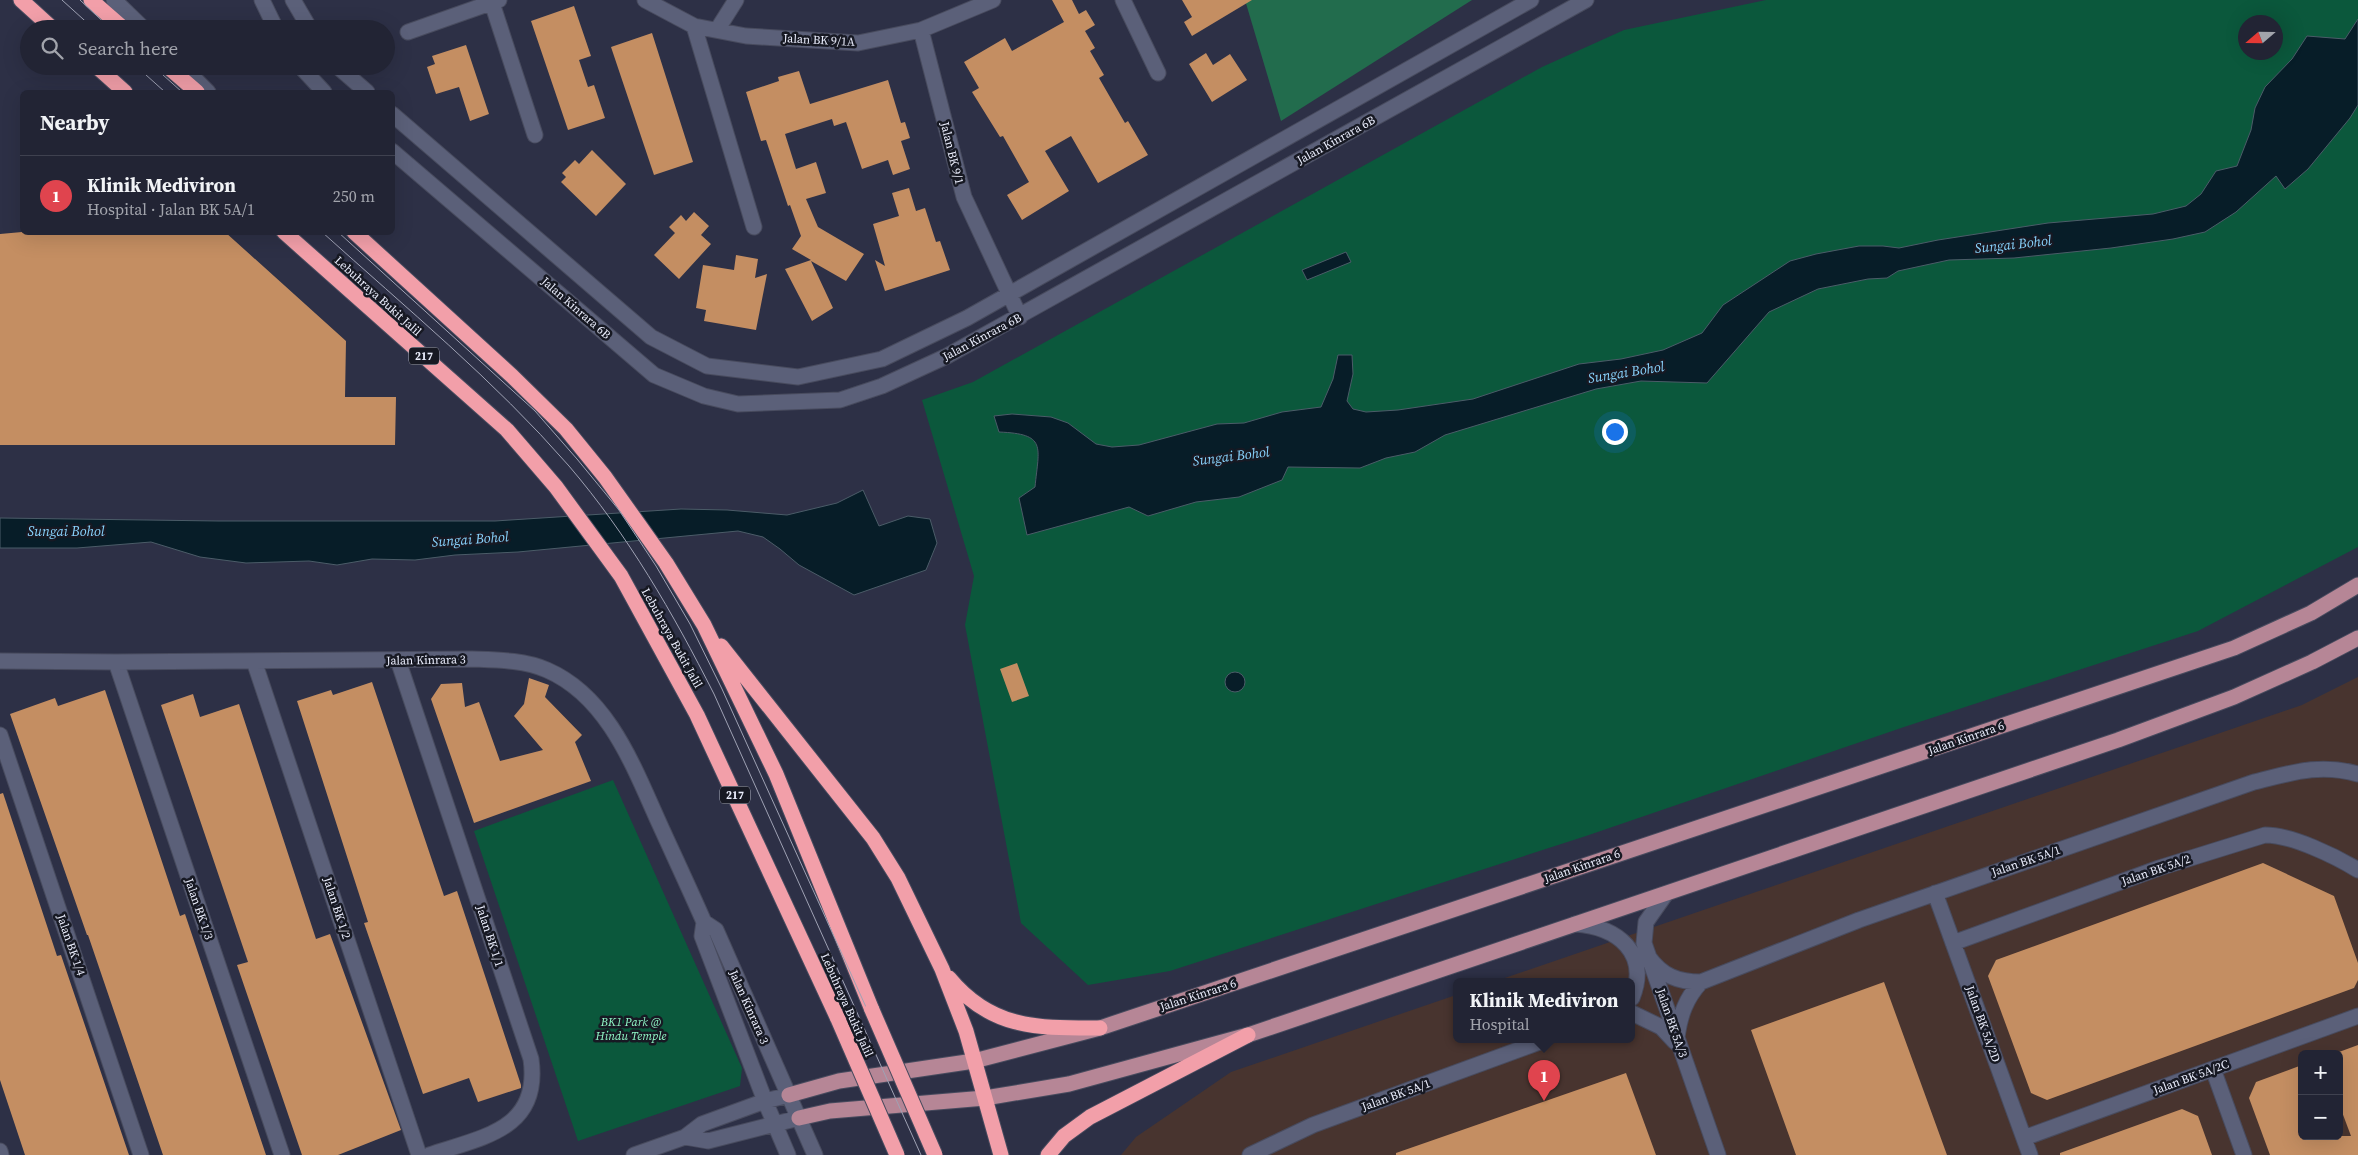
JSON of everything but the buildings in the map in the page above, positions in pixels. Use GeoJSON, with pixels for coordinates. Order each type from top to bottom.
{"type":"FeatureCollection","features":[{"type":"Feature","properties":{"kind":"highway"},"geometry":{"type":"LineString","coordinates":[[21,0],[43,20]]}},
{"type":"Feature","properties":{"kind":"highway"},"geometry":{"type":"LineString","coordinates":[[90,0],[113,20]]}},
{"type":"Feature","properties":{"kind":"highway"},"geometry":{"type":"LineString","coordinates":[[106,75],[124,90]]}},
{"type":"Feature","properties":{"kind":"highway"},"geometry":{"type":"LineString","coordinates":[[177,75],[195,90]]}},
{"type":"Feature","properties":{"kind":"highway","name":"Lebuhraya Bukit Jalil"},"geometry":{"type":"LineString","coordinates":[[287,235],[507,430],[556,487],[621,576],[697,715],[838,1019],[897,1155]]}},
{"type":"Feature","properties":{"kind":"highway","name":"Lebuhraya Bukit Jalil"},"geometry":{"type":"LineString","coordinates":[[357,235],[512,376],[566,429],[605,477],[666,563],[704,625],[776,774],[872,1010],[935,1155]]}},
{"type":"Feature","properties":{"kind":"highway"},"geometry":{"type":"LineString","coordinates":[[704,625],[873,838],[898,878],[942,969],[966,1031],[1001,1155]]}},
{"type":"Feature","properties":{"kind":"highway"},"geometry":{"type":"LineString","coordinates":[[942,969],[959,990],[974,1002],[1012,1022],[1040,1028],[1100,1028]]}},
{"type":"Feature","properties":{"kind":"highway"},"geometry":{"type":"LineString","coordinates":[[1048,1155],[1064,1136],[1090,1117],[1248,1036]]}},
{"type":"Feature","properties":{"kind":"main road","name":"Jalan Kinrara 6"},"geometry":{"type":"LineString","coordinates":[[789,1096],[839,1081],[974,1060],[1100,1028],[2234,648],[2311,613],[2358,585]]}},
{"type":"Feature","properties":{"kind":"main road"},"geometry":{"type":"LineString","coordinates":[[799,1118],[830,1111],[985,1098],[1069,1084],[1248,1036],[2118,740],[2234,697],[2312,662],[2358,638]]}},
{"type":"Feature","properties":{"kind":"street"},"geometry":{"type":"LineString","coordinates":[[114,0],[135,20]]}},
{"type":"Feature","properties":{"kind":"street"},"geometry":{"type":"LineString","coordinates":[[262,0],[272,20]]}},
{"type":"Feature","properties":{"kind":"street"},"geometry":{"type":"LineString","coordinates":[[293,0],[305,20]]}},
{"type":"Feature","properties":{"kind":"street","name":"Jalan BK 9/1A"},"geometry":{"type":"LineString","coordinates":[[645,0],[694,26],[746,36],[858,43],[921,30],[994,0]]}},
{"type":"Feature","properties":{"kind":"street"},"geometry":{"type":"LineString","coordinates":[[717,30],[736,0]]}},
{"type":"Feature","properties":{"kind":"street"},"geometry":{"type":"LineString","coordinates":[[1123,0],[1158,72]]}},
{"type":"Feature","properties":{"kind":"street","name":"Jalan Kinrara 6B"},"geometry":{"type":"LineString","coordinates":[[395,117],[651,337],[707,366],[798,377],[882,359],[967,318],[1531,0]]}},
{"type":"Feature","properties":{"kind":"street","name":"Jalan Kinrara 6B"},"geometry":{"type":"LineString","coordinates":[[395,154],[654,375],[704,396],[738,404],[840,400],[882,386],[948,356],[1385,114],[1537,26],[1586,0]]}},
{"type":"Feature","properties":{"kind":"street"},"geometry":{"type":"LineString","coordinates":[[408,32],[496,1],[535,136]]}},
{"type":"Feature","properties":{"kind":"street"},"geometry":{"type":"LineString","coordinates":[[694,26],[754,227]]}},
{"type":"Feature","properties":{"kind":"street","name":"Jalan BK 9/1"},"geometry":{"type":"LineString","coordinates":[[921,30],[964,197],[1020,316]]}},
{"type":"Feature","properties":{"kind":"street"},"geometry":{"type":"LineString","coordinates":[[191,75],[206,90]]}},
{"type":"Feature","properties":{"kind":"street"},"geometry":{"type":"LineString","coordinates":[[308,75],[322,90]]}},
{"type":"Feature","properties":{"kind":"street"},"geometry":{"type":"LineString","coordinates":[[347,75],[365,90]]}},
{"type":"Feature","properties":{"kind":"street","name":"Jalan Kinrara 3"},"geometry":{"type":"LineString","coordinates":[[0,661],[472,659],[523,663],[546,669],[567,680],[589,698],[607,721],[625,751],[704,922],[716,930],[815,1155]]}},
{"type":"Feature","properties":{"kind":"street","name":"Jalan BK 1/1"},"geometry":{"type":"LineString","coordinates":[[398,660],[531,1059],[534,1078],[531,1095],[523,1111],[509,1125],[490,1135],[429,1155]]}},
{"type":"Feature","properties":{"kind":"street","name":"Jalan BK 1/2"},"geometry":{"type":"LineString","coordinates":[[254,661],[419,1155]]}},
{"type":"Feature","properties":{"kind":"street","name":"Jalan BK 1/3"},"geometry":{"type":"LineString","coordinates":[[116,662],[282,1155]]}},
{"type":"Feature","properties":{"kind":"street","name":"Jalan BK 1/4"},"geometry":{"type":"LineString","coordinates":[[0,735],[141,1155]]}},
{"type":"Feature","properties":{"kind":"street","name":"Jalan BK 5A/1"},"geometry":{"type":"LineString","coordinates":[[1648,956],[1655,966],[1671,978],[1685,982],[1701,982],[1860,920],[2254,782],[2308,768],[2330,768],[2358,774]]}},
{"type":"Feature","properties":{"kind":"street","name":"Jalan BK 5A/2"},"geometry":{"type":"LineString","coordinates":[[1953,943],[2159,868],[2265,835],[2279,835],[2299,842],[2358,870]]}},
{"type":"Feature","properties":{"kind":"street","name":"Jalan BK 5A/2D"},"geometry":{"type":"LineString","coordinates":[[1935,893],[2030,1155]]}},
{"type":"Feature","properties":{"kind":"street","name":"Jalan BK 5A/3"},"geometry":{"type":"LineString","coordinates":[[1665,895],[1646,922],[1644,943],[1718,1155]]}},
{"type":"Feature","properties":{"kind":"street","name":"Jalan Kinrara 3"},"geometry":{"type":"LineString","coordinates":[[704,922],[702,936],[765,1101],[788,1155]]}},
{"type":"Feature","properties":{"kind":"street"},"geometry":{"type":"LineString","coordinates":[[1575,924],[1592,925],[1617,936],[1632,952],[1637,965],[1635,985]]}},
{"type":"Feature","properties":{"kind":"street"},"geometry":{"type":"LineString","coordinates":[[1678,1043],[1682,1011],[1701,982]]}},
{"type":"Feature","properties":{"kind":"street"},"geometry":{"type":"LineString","coordinates":[[1635,1014],[1661,1027],[1678,1043]]}},
{"type":"Feature","properties":{"kind":"street","name":"Jalan BK 5A/2C"},"geometry":{"type":"LineString","coordinates":[[2024,1138],[2358,1016]]}},
{"type":"Feature","properties":{"kind":"street","name":"Jalan BK 5A/1"},"geometry":{"type":"LineString","coordinates":[[1250,1155],[1313,1125],[1537,1043]]}},
{"type":"Feature","properties":{"kind":"street"},"geometry":{"type":"LineString","coordinates":[[2213,1069],[2244,1155]]}},
{"type":"Feature","properties":{"kind":"street"},"geometry":{"type":"LineString","coordinates":[[634,1155],[685,1137],[702,1124],[765,1101],[789,1096]]}},
{"type":"Feature","properties":{"kind":"street"},"geometry":{"type":"LineString","coordinates":[[685,1137],[708,1141],[776,1126],[799,1118]]}},
{"type":"Feature","properties":{"kind":"street"},"geometry":{"type":"LineString","coordinates":[[0,1151],[1,1155]]}},
{"type":"Feature","properties":{"kind":"shaded area"},"geometry":{"type":"Polygon","coordinates":[[[2358,677],[2358,1155],[1121,1155],[1136,1137],[1231,1072],[1453,996],[1453,1043],[1635,1043],[1635,978],[1505,978],[2302,705],[2358,677]]]}},
{"type":"Feature","properties":{"kind":"green space"},"geometry":{"type":"Polygon","coordinates":[[[1245,0],[1472,0],[1281,121],[1245,0]]]}},
{"type":"Feature","properties":{"kind":"green space"},"geometry":{"type":"Polygon","coordinates":[[[1766,0],[2358,0],[2358,547],[2198,631],[1904,727],[1586,836],[1170,971],[1088,985],[1021,923],[965,625],[974,576],[922,400],[973,382],[1542,67],[1624,30],[1766,0]]]}},
{"type":"Feature","properties":{"kind":"green space","name":"BK1 Park @ Hindu Temple"},"geometry":{"type":"Polygon","coordinates":[[[613,780],[742,1068],[740,1086],[578,1141],[474,831],[613,780]]]}},
{"type":"Feature","properties":{"kind":"water","name":"Sungai Bohol"},"geometry":{"type":"Polygon","coordinates":[[[2358,19],[2358,105],[2350,118],[2308,169],[2285,189],[2276,176],[2236,212],[2205,232],[2173,239],[2111,248],[2014,258],[1949,260],[1898,271],[1887,278],[1868,279],[1818,289],[1769,312],[1707,383],[1641,381],[1596,389],[1445,435],[1415,452],[1386,458],[1360,468],[1288,467],[1282,480],[1239,497],[1196,502],[1148,516],[1129,507],[1027,535],[1019,498],[1035,487],[1038,452],[1033,439],[1014,433],[999,432],[994,416],[1012,414],[1051,417],[1068,423],[1096,444],[1112,447],[1139,445],[1217,424],[1244,423],[1282,412],[1321,407],[1333,379],[1338,355],[1352,355],[1353,374],[1347,401],[1353,409],[1366,412],[1398,410],[1473,399],[1579,364],[1621,359],[1663,350],[1702,333],[1723,305],[1790,261],[1859,246],[1899,248],[2048,223],[2153,214],[2186,206],[2201,194],[2216,171],[2237,166],[2251,130],[2255,108],[2265,87],[2292,59],[2307,36],[2345,39],[2358,19]]]}},
{"type":"Feature","properties":{"kind":"water"},"geometry":{"type":"Polygon","coordinates":[[[1346,252],[1351,262],[1307,280],[1302,270],[1346,252]]]}},
{"type":"Feature","properties":{"kind":"water","name":"Sungai Bohol"},"geometry":{"type":"Polygon","coordinates":[[[863,490],[879,526],[908,516],[930,519],[937,543],[926,570],[854,595],[799,565],[763,537],[738,531],[415,560],[372,559],[337,565],[309,561],[246,563],[200,557],[151,542],[77,548],[0,548],[0,518],[218,521],[495,521],[681,509],[727,510],[787,515],[837,503],[863,490]]]}},
{"type":"Feature","properties":{"kind":"water"},"geometry":{"type":"Polygon","coordinates":[[[1235,672],[1242,675],[1245,682],[1242,689],[1235,692],[1228,689],[1225,682],[1228,675],[1235,672]]]}},
{"type":"Feature","properties":{"kind":"tram line"},"geometry":{"type":"LineString","coordinates":[[62,0],[84,20]]}},
{"type":"Feature","properties":{"kind":"tram line"},"geometry":{"type":"LineString","coordinates":[[80,0],[101,20]]}},
{"type":"Feature","properties":{"kind":"tram line"},"geometry":{"type":"LineString","coordinates":[[146,75],[163,90]]}},
{"type":"Feature","properties":{"kind":"tram line"},"geometry":{"type":"LineString","coordinates":[[163,75],[180,90]]}},
{"type":"Feature","properties":{"kind":"tram line"},"geometry":{"type":"LineString","coordinates":[[325,235],[449,345],[511,404],[569,466],[611,519],[630,547],[666,604],[714,694],[921,1155]]}},
{"type":"Feature","properties":{"kind":"tram line"},"geometry":{"type":"LineString","coordinates":[[341,235],[535,411],[619,510],[656,566],[690,624],[722,689],[933,1155]]}},
{"type":"Feature","properties":{"kind":"place","name":"Klinik Mediviron"},"geometry":{"type":"Point","coordinates":[1544,1101]}}]}
